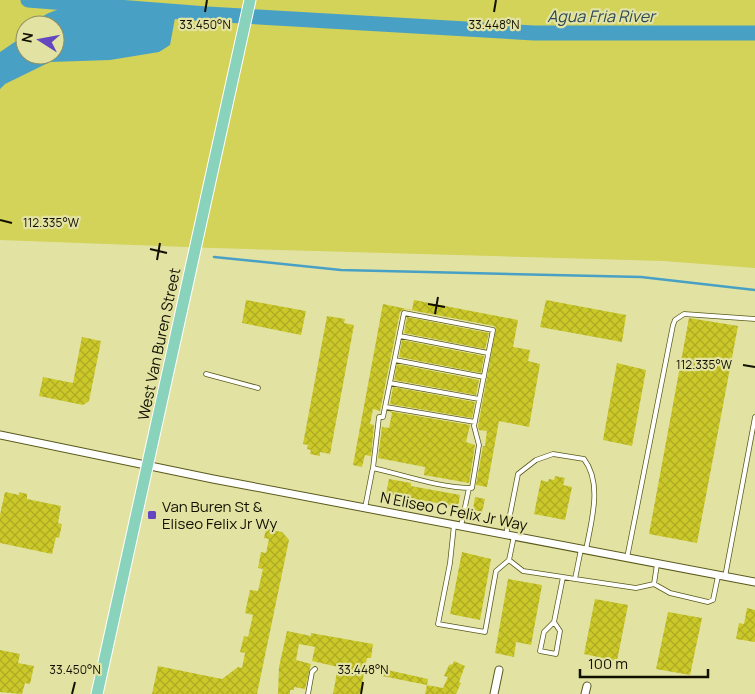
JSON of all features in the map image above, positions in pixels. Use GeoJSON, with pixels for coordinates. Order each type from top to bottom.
{"type":"FeatureCollection","features":[{"type":"Feature","properties":{"kind":"main road","name":"West Van Buren Street"},"geometry":{"type":"LineString","coordinates":[[97,694],[250,0]]}},
{"type":"Feature","properties":{"kind":"street","name":"N Eliseo C Felix Jr Way"},"geometry":{"type":"LineString","coordinates":[[0,436],[457,526],[755,582]]}},
{"type":"Feature","properties":{"kind":"street"},"geometry":{"type":"LineString","coordinates":[[494,694],[499,670]]}},
{"type":"Feature","properties":{"kind":"lane"},"geometry":{"type":"LineString","coordinates":[[365,508],[373,468],[379,417],[383,418],[386,407],[404,313],[493,330],[474,426],[478,444],[472,488],[469,488],[457,526],[438,624],[485,632],[496,571],[509,560],[510,536],[518,474],[536,460],[553,454],[584,459],[590,467],[594,486],[593,507],[576,579]]}},
{"type":"Feature","properties":{"kind":"lane"},"geometry":{"type":"LineString","coordinates":[[627,558],[675,320],[684,314],[755,319]]}},
{"type":"Feature","properties":{"kind":"lane"},"geometry":{"type":"LineString","coordinates":[[400,336],[488,353]]}},
{"type":"Feature","properties":{"kind":"lane"},"geometry":{"type":"LineString","coordinates":[[395,360],[484,377]]}},
{"type":"Feature","properties":{"kind":"lane"},"geometry":{"type":"LineString","coordinates":[[206,374],[258,388]]}},
{"type":"Feature","properties":{"kind":"lane"},"geometry":{"type":"LineString","coordinates":[[390,383],[479,399]]}},
{"type":"Feature","properties":{"kind":"lane"},"geometry":{"type":"LineString","coordinates":[[386,407],[475,422]]}},
{"type":"Feature","properties":{"kind":"lane"},"geometry":{"type":"LineString","coordinates":[[509,560],[523,571],[636,588],[654,584],[670,593],[708,602],[713,600],[721,576],[755,417]]}},
{"type":"Feature","properties":{"kind":"lane"},"geometry":{"type":"LineString","coordinates":[[373,468],[469,488]]}},
{"type":"Feature","properties":{"kind":"lane"},"geometry":{"type":"LineString","coordinates":[[654,584],[656,564]]}},
{"type":"Feature","properties":{"kind":"lane"},"geometry":{"type":"LineString","coordinates":[[554,622],[560,631],[556,654],[540,651],[544,632],[554,622],[563,577]]}},
{"type":"Feature","properties":{"kind":"lane"},"geometry":{"type":"LineString","coordinates":[[308,694],[312,672],[315,669]]}},
{"type":"Feature","properties":{"kind":"shaded area"},"geometry":{"type":"Polygon","coordinates":[[[0,0],[755,0],[755,268],[663,261],[0,240],[0,0]]]}},
{"type":"Feature","properties":{"kind":"water"},"geometry":{"type":"Polygon","coordinates":[[[89,3],[166,13],[175,18],[170,45],[159,52],[110,60],[65,62],[65,15],[46,15],[66,7],[89,3]]]}},
{"type":"Feature","properties":{"kind":"water"},"geometry":{"type":"Polygon","coordinates":[[[15,42],[15,65],[44,65],[5,84],[0,89],[0,52],[15,42]]]}},
{"type":"Feature","properties":{"kind":"building"},"geometry":{"type":"Polygon","coordinates":[[[246,300],[306,311],[301,335],[242,323],[246,300]]]}},
{"type":"Feature","properties":{"kind":"building"},"geometry":{"type":"Polygon","coordinates":[[[414,300],[518,320],[513,347],[530,350],[528,361],[540,364],[529,427],[499,421],[487,487],[476,485],[487,431],[479,430],[478,426],[496,328],[494,326],[405,309],[400,312],[380,411],[373,409],[370,424],[374,425],[371,456],[365,455],[362,467],[353,465],[383,304],[412,310],[414,300]]]}},
{"type":"Feature","properties":{"kind":"building"},"geometry":{"type":"Polygon","coordinates":[[[546,300],[626,315],[622,342],[540,327],[546,300]]]}},
{"type":"Feature","properties":{"kind":"building"},"geometry":{"type":"Polygon","coordinates":[[[327,316],[345,319],[344,323],[354,325],[330,454],[320,452],[320,456],[310,454],[311,450],[307,449],[308,445],[303,444],[327,316]]]}},
{"type":"Feature","properties":{"kind":"building"},"geometry":{"type":"Polygon","coordinates":[[[407,317],[489,333],[485,349],[404,333],[407,317]]]}},
{"type":"Feature","properties":{"kind":"building"},"geometry":{"type":"Polygon","coordinates":[[[689,318],[738,326],[697,543],[649,534],[689,318]]]}},
{"type":"Feature","properties":{"kind":"building"},"geometry":{"type":"Polygon","coordinates":[[[82,337],[101,341],[89,401],[83,405],[39,396],[43,377],[73,383],[82,337]]]}},
{"type":"Feature","properties":{"kind":"building"},"geometry":{"type":"Polygon","coordinates":[[[402,340],[484,356],[481,373],[399,357],[402,340]]]}},
{"type":"Feature","properties":{"kind":"building"},"geometry":{"type":"Polygon","coordinates":[[[617,363],[646,370],[632,446],[603,440],[617,363]]]}},
{"type":"Feature","properties":{"kind":"building"},"geometry":{"type":"Polygon","coordinates":[[[397,364],[479,380],[476,395],[394,380],[397,364]]]}},
{"type":"Feature","properties":{"kind":"building"},"geometry":{"type":"Polygon","coordinates":[[[393,387],[475,402],[472,418],[390,404],[393,387]]]}},
{"type":"Feature","properties":{"kind":"building"},"geometry":{"type":"Polygon","coordinates":[[[388,411],[470,425],[466,442],[475,445],[469,483],[424,475],[425,467],[378,458],[382,427],[389,428],[392,413],[388,411]]]}},
{"type":"Feature","properties":{"kind":"building"},"geometry":{"type":"Polygon","coordinates":[[[555,476],[565,478],[563,485],[572,487],[565,520],[534,514],[541,480],[548,482],[549,479],[554,480],[555,476]]]}},
{"type":"Feature","properties":{"kind":"building"},"geometry":{"type":"Polygon","coordinates":[[[389,479],[411,483],[411,486],[460,495],[458,507],[386,494],[389,479]]]}},
{"type":"Feature","properties":{"kind":"building"},"geometry":{"type":"Polygon","coordinates":[[[5,492],[19,495],[19,492],[27,494],[27,499],[61,506],[58,523],[62,524],[59,538],[56,537],[52,554],[0,543],[0,515],[5,492]]]}},
{"type":"Feature","properties":{"kind":"building"},"geometry":{"type":"Polygon","coordinates":[[[475,497],[485,499],[482,512],[473,510],[475,497]]]}},
{"type":"Feature","properties":{"kind":"building"},"geometry":{"type":"Polygon","coordinates":[[[266,529],[282,532],[289,540],[257,694],[152,694],[158,666],[222,679],[238,667],[242,668],[245,653],[240,652],[244,636],[248,637],[253,615],[245,613],[250,590],[258,591],[263,569],[258,568],[261,552],[266,553],[269,539],[264,538],[266,529]]]}},
{"type":"Feature","properties":{"kind":"building"},"geometry":{"type":"Polygon","coordinates":[[[462,552],[491,559],[480,620],[450,614],[462,552]]]}},
{"type":"Feature","properties":{"kind":"building"},"geometry":{"type":"Polygon","coordinates":[[[508,579],[542,585],[531,645],[516,642],[514,657],[495,653],[508,579]]]}},
{"type":"Feature","properties":{"kind":"building"},"geometry":{"type":"Polygon","coordinates":[[[595,599],[628,605],[617,661],[584,654],[595,599]]]}},
{"type":"Feature","properties":{"kind":"building"},"geometry":{"type":"Polygon","coordinates":[[[747,608],[755,610],[755,642],[736,639],[739,623],[744,624],[747,608]]]}},
{"type":"Feature","properties":{"kind":"building"},"geometry":{"type":"Polygon","coordinates":[[[668,612],[702,618],[690,675],[656,669],[668,612]]]}},
{"type":"Feature","properties":{"kind":"building"},"geometry":{"type":"Polygon","coordinates":[[[287,631],[311,636],[311,633],[373,644],[371,658],[367,658],[360,694],[333,694],[338,667],[312,661],[315,647],[299,644],[296,660],[311,664],[305,689],[294,687],[294,690],[290,690],[290,694],[278,694],[279,667],[287,631]]]}},
{"type":"Feature","properties":{"kind":"building"},"geometry":{"type":"Polygon","coordinates":[[[0,650],[20,654],[18,663],[34,666],[30,684],[25,683],[22,694],[0,692],[0,650]]]}},
{"type":"Feature","properties":{"kind":"building"},"geometry":{"type":"Polygon","coordinates":[[[454,661],[465,666],[456,694],[425,694],[427,685],[443,688],[448,677],[444,676],[449,665],[453,664],[454,661]]]}},
{"type":"Feature","properties":{"kind":"building"},"geometry":{"type":"Polygon","coordinates":[[[383,669],[428,679],[427,685],[382,676],[383,669]]]}},
{"type":"Feature","properties":{"kind":"waterway","name":"Agua Fria River"},"geometry":{"type":"LineString","coordinates":[[28,0],[207,14],[534,33],[755,33]]}},
{"type":"Feature","properties":{"kind":"waterway"},"geometry":{"type":"LineString","coordinates":[[214,257],[341,270],[641,277],[755,290]]}},
{"type":"Feature","properties":{"kind":"place","name":"Van Buren St & Eliseo Felix Jr Wy"},"geometry":{"type":"Point","coordinates":[152,515]}}]}
